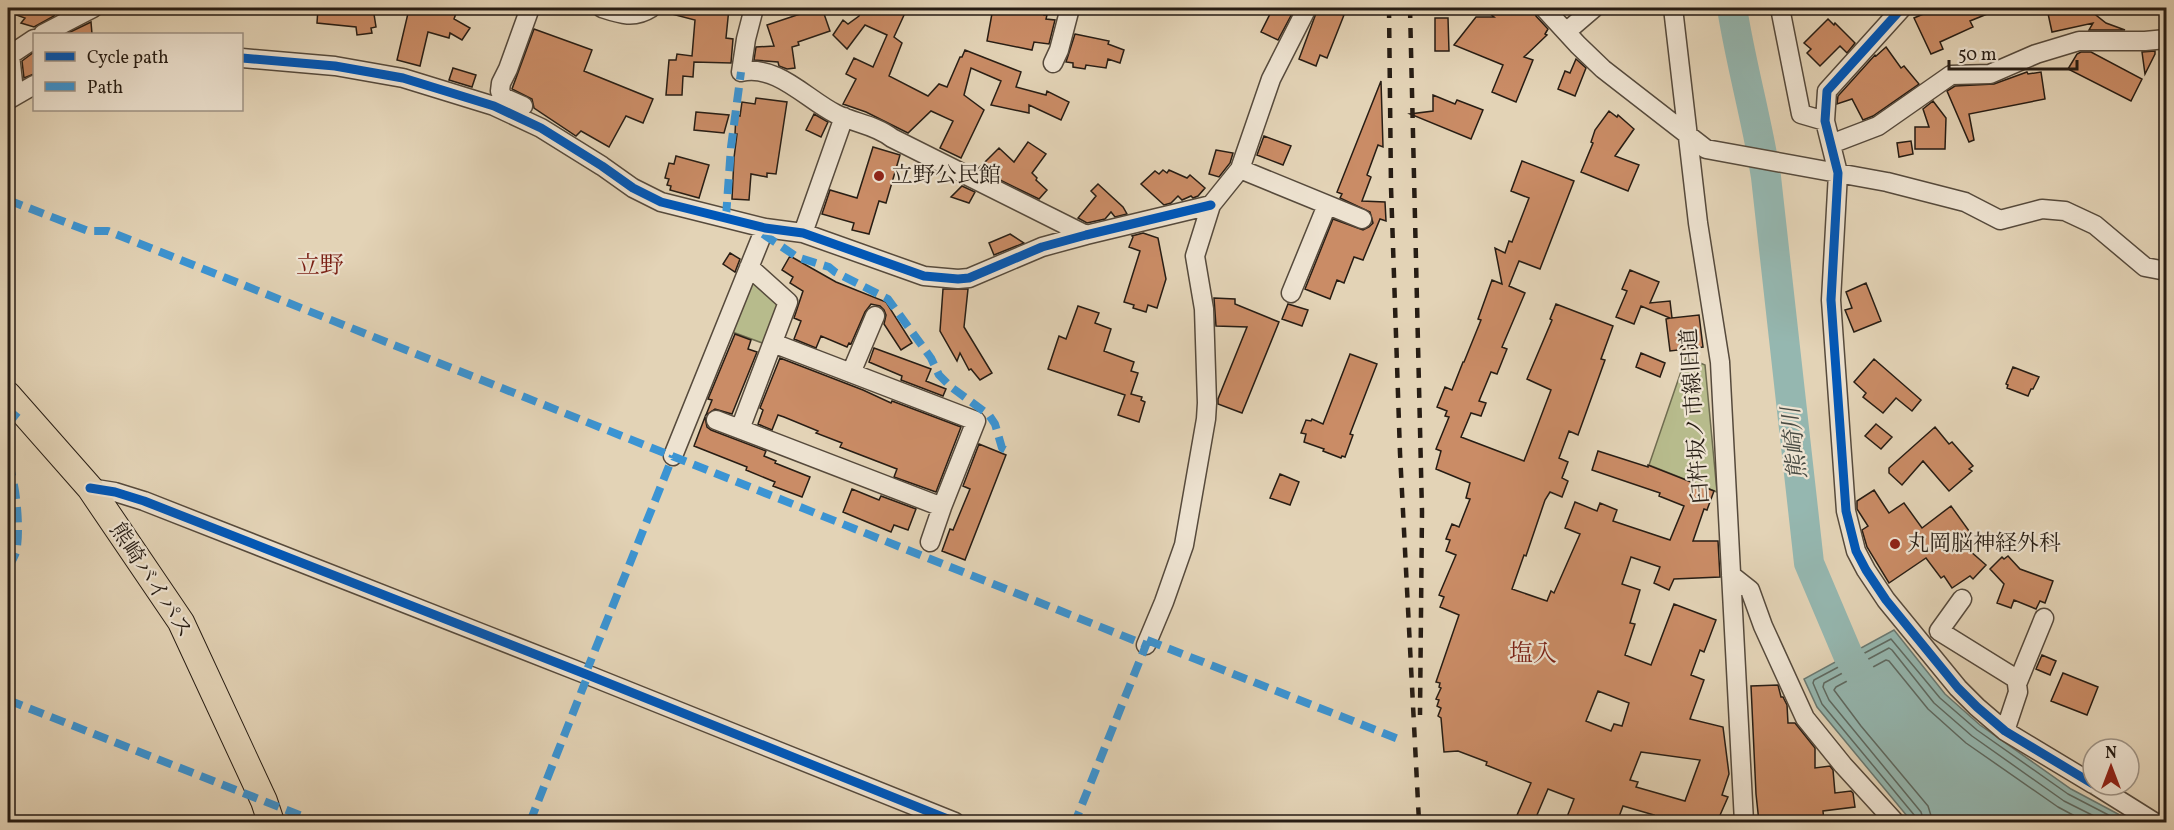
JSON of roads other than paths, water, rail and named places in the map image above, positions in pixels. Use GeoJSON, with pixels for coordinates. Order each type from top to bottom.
{"type":"FeatureCollection","features":[{"type":"Feature","properties":{"kind":"highway","name":"熊崎バイパス"},"geometry":{"type":"LineString","coordinates":[[8,395],[90,488],[181,622],[264,801],[271,822]]}},
{"type":"Feature","properties":{"kind":"street"},"geometry":{"type":"LineString","coordinates":[[45,33],[93,8]]}},
{"type":"Feature","properties":{"kind":"street"},"geometry":{"type":"LineString","coordinates":[[530,8],[500,91],[503,97],[528,109],[552,125],[563,140]]}},
{"type":"Feature","properties":{"kind":"street"},"geometry":{"type":"LineString","coordinates":[[602,8],[631,15],[651,8]]}},
{"type":"Feature","properties":{"kind":"street"},"geometry":{"type":"LineString","coordinates":[[753,8],[741,72],[751,69],[759,70],[790,83],[818,104],[844,117],[885,132],[892,138],[961,174],[1086,235]]}},
{"type":"Feature","properties":{"kind":"street"},"geometry":{"type":"LineString","coordinates":[[1053,63],[1059,50],[1070,8]]}},
{"type":"Feature","properties":{"kind":"street"},"geometry":{"type":"LineString","coordinates":[[1146,645],[1184,545],[1206,419],[1204,309],[1195,256],[1211,205],[1240,169],[1271,79],[1307,8]]}},
{"type":"Feature","properties":{"kind":"street"},"geometry":{"type":"LineString","coordinates":[[1544,8],[1569,29],[1603,69],[1706,149],[1887,182],[1965,202],[1986,215],[2000,220],[2042,209],[2065,211],[2094,225],[2145,267],[2166,271]]}},
{"type":"Feature","properties":{"kind":"street"},"geometry":{"type":"LineString","coordinates":[[1569,29],[1594,8]]}},
{"type":"Feature","properties":{"kind":"street","name":"臼杵坂ノ市線旧道"},"geometry":{"type":"LineString","coordinates":[[1673,8],[1698,223],[1720,362],[1744,822]]}},
{"type":"Feature","properties":{"kind":"street"},"geometry":{"type":"LineString","coordinates":[[1780,8],[1801,114],[1825,121]]}},
{"type":"Feature","properties":{"kind":"street"},"geometry":{"type":"LineString","coordinates":[[1902,8],[1827,91],[1825,121],[1838,173],[1832,300],[1846,511],[1856,551],[1866,570],[1886,600],[1958,688],[2005,731],[2081,776]]}},
{"type":"Feature","properties":{"kind":"street"},"geometry":{"type":"LineString","coordinates":[[1831,144],[1878,126],[1951,75],[1990,74],[2036,54],[2079,41],[2166,39]]}},
{"type":"Feature","properties":{"kind":"street"},"geometry":{"type":"LineString","coordinates":[[8,95],[13,82],[10,55],[33,40]]}},
{"type":"Feature","properties":{"kind":"street"},"geometry":{"type":"LineString","coordinates":[[243,58],[335,66],[403,78],[494,106],[563,140],[633,188],[661,202],[765,228],[803,233],[924,276],[969,278],[1042,247],[1211,205]]}},
{"type":"Feature","properties":{"kind":"street"},"geometry":{"type":"LineString","coordinates":[[8,100],[33,86]]}},
{"type":"Feature","properties":{"kind":"street"},"geometry":{"type":"LineString","coordinates":[[803,233],[844,117]]}},
{"type":"Feature","properties":{"kind":"street"},"geometry":{"type":"LineString","coordinates":[[1240,169],[1362,219]]}},
{"type":"Feature","properties":{"kind":"street"},"geometry":{"type":"LineString","coordinates":[[1291,293],[1327,205]]}},
{"type":"Feature","properties":{"kind":"street"},"geometry":{"type":"LineString","coordinates":[[673,456],[765,228]]}},
{"type":"Feature","properties":{"kind":"street"},"geometry":{"type":"LineString","coordinates":[[740,429],[788,302],[749,267]]}},
{"type":"Feature","properties":{"kind":"street"},"geometry":{"type":"LineString","coordinates":[[850,373],[875,316]]}},
{"type":"Feature","properties":{"kind":"street"},"geometry":{"type":"LineString","coordinates":[[772,343],[976,421],[930,542]]}},
{"type":"Feature","properties":{"kind":"street"},"geometry":{"type":"LineString","coordinates":[[716,420],[942,507]]}},
{"type":"Feature","properties":{"kind":"street"},"geometry":{"type":"LineString","coordinates":[[90,488],[115,492],[144,501],[599,679],[955,822]]}},
{"type":"Feature","properties":{"kind":"street"},"geometry":{"type":"LineString","coordinates":[[1731,575],[1750,590],[1762,626],[1805,718],[1843,765],[1895,822]]}},
{"type":"Feature","properties":{"kind":"street"},"geometry":{"type":"LineString","coordinates":[[1962,599],[1939,631],[2018,680]]}},
{"type":"Feature","properties":{"kind":"street"},"geometry":{"type":"LineString","coordinates":[[2005,731],[2018,692],[2018,680],[2044,618]]}},
{"type":"Feature","properties":{"kind":"street"},"geometry":{"type":"LineString","coordinates":[[2115,797],[2154,822]]}},
{"type":"Feature","properties":{"kind":"water"},"geometry":{"type":"Polygon","coordinates":[[[1894,630],[1945,694],[1980,725],[2081,794],[2081,797],[2086,797],[2133,822],[1912,822],[1817,707],[1804,679],[1894,630]]]}},
{"type":"Feature","properties":{"kind":"waterway","name":"熊崎川"},"geometry":{"type":"LineString","coordinates":[[1732,8],[1766,177],[1809,563],[1848,655],[1870,690]]}},
{"type":"Feature","properties":{"kind":"railway"},"geometry":{"type":"LineString","coordinates":[[1389,8],[1391,187],[1400,453],[1419,822]]}},
{"type":"Feature","properties":{"kind":"railway"},"geometry":{"type":"LineString","coordinates":[[1410,8],[1422,512],[1420,715]]}},
{"type":"Feature","properties":{"kind":"place","name":"立野公民館"},"geometry":{"type":"Point","coordinates":[879,176]}},
{"type":"Feature","properties":{"kind":"place","name":"丸岡脳神経外科"},"geometry":{"type":"Point","coordinates":[1895,544]}},
{"type":"Feature","properties":{"kind":"district","name":"立野"},"geometry":{"type":"Point","coordinates":[320,267]}},
{"type":"Feature","properties":{"kind":"district","name":"塩入"},"geometry":{"type":"Point","coordinates":[1533,655]}}]}
